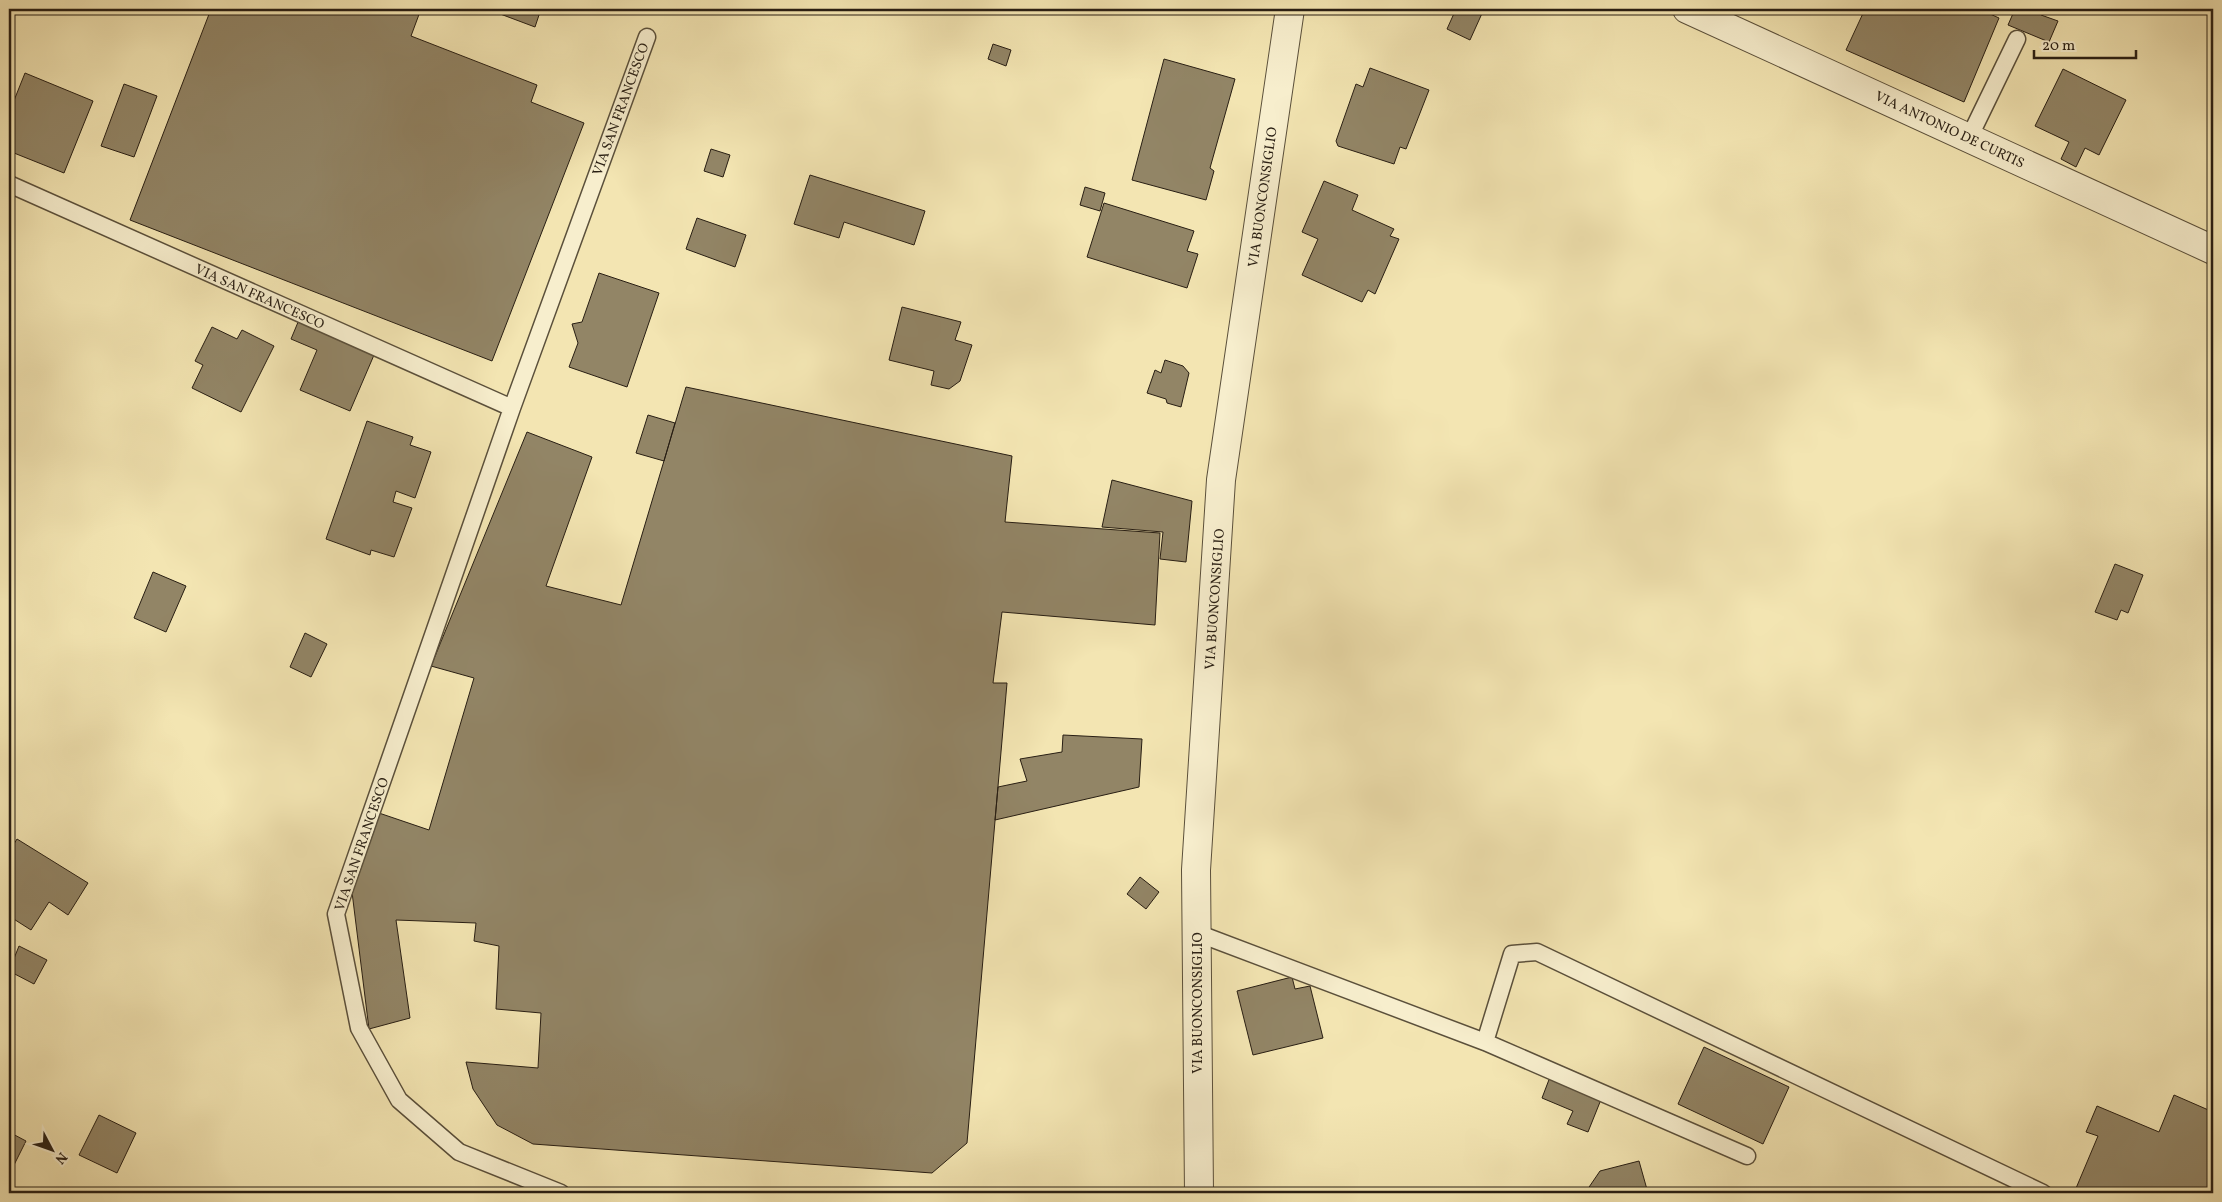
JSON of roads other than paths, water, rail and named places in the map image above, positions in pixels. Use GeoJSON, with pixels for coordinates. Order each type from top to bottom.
{"type":"FeatureCollection","features":[{"type":"Feature","properties":{"kind":"street","name":"VIA BUONCONSIGLIO"},"geometry":{"type":"LineString","coordinates":[[1199,1193],[1196,870],[1221,480],[1290,9]]}},
{"type":"Feature","properties":{"kind":"street","name":"VIA ANTONIO DE CURTIS"},"geometry":{"type":"LineString","coordinates":[[1687,9],[2213,250]]}},
{"type":"Feature","properties":{"kind":"lane","name":"VIA SAN FRANCESCO"},"geometry":{"type":"LineString","coordinates":[[561,1193],[459,1152],[399,1100],[358,1028],[336,914],[512,408],[646,37]]}},
{"type":"Feature","properties":{"kind":"lane"},"geometry":{"type":"LineString","coordinates":[[1969,138],[2017,39]]}},
{"type":"Feature","properties":{"kind":"lane","name":"VIA SAN FRANCESCO"},"geometry":{"type":"LineString","coordinates":[[9,184],[512,408]]}},
{"type":"Feature","properties":{"kind":"lane"},"geometry":{"type":"LineString","coordinates":[[1197,934],[1485,1042],[1747,1156]]}},
{"type":"Feature","properties":{"kind":"lane"},"geometry":{"type":"LineString","coordinates":[[1485,1042],[1512,954],[1537,952],[2043,1193]]}}]}
